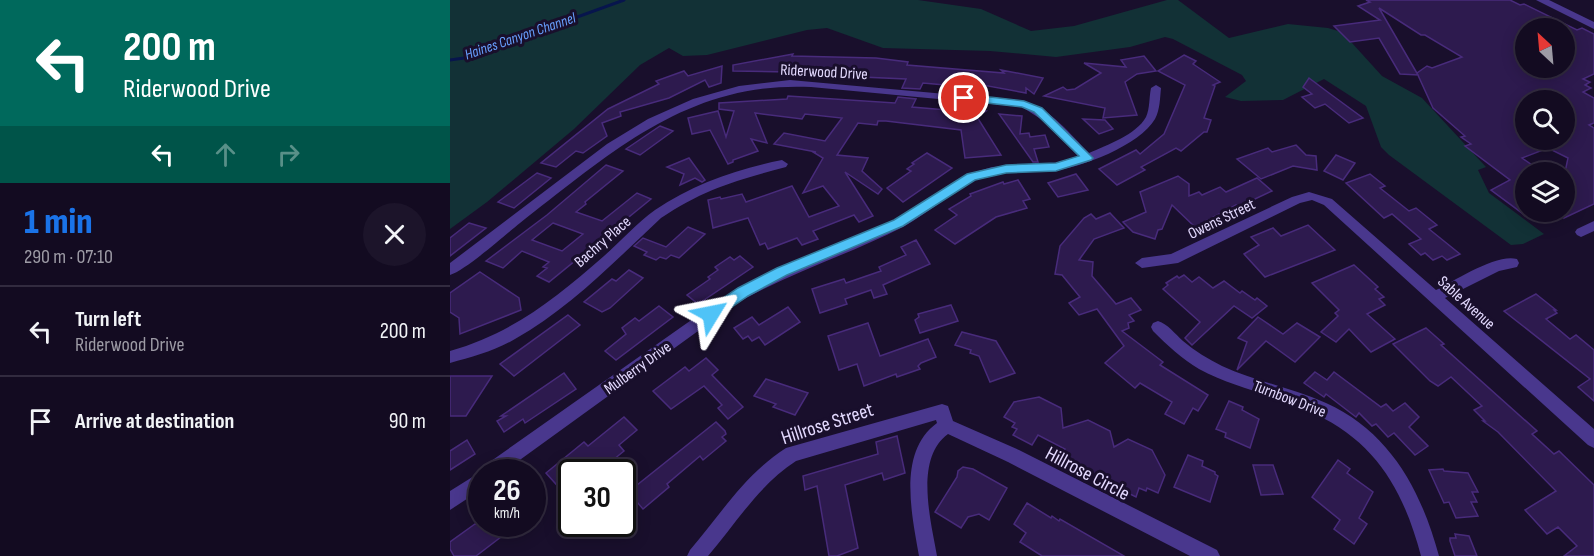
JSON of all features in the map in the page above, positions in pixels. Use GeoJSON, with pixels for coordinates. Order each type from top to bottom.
{"type":"FeatureCollection","features":[{"type":"Feature","properties":{"kind":"street"},"geometry":{"type":"LineString","coordinates":[[1541,0],[1594,26]]}},
{"type":"Feature","properties":{"kind":"street","name":"Riderwood Drive"},"geometry":{"type":"LineString","coordinates":[[450,270],[640,127],[697,101],[743,88],[790,83],[812,84],[1024,104],[1049,118],[1087,158]]}},
{"type":"Feature","properties":{"kind":"street","name":"Mulberry Drive"},"geometry":{"type":"LineString","coordinates":[[508,459],[729,301],[767,279],[899,223],[972,177],[1006,169],[1056,167],[1087,158],[1142,129],[1152,114],[1156,88]]}},
{"type":"Feature","properties":{"kind":"street","name":"Bachry Place"},"geometry":{"type":"LineString","coordinates":[[450,357],[483,349],[519,332],[535,321],[675,202],[755,168],[782,164]]}},
{"type":"Feature","properties":{"kind":"street","name":"Owens Street"},"geometry":{"type":"LineString","coordinates":[[1142,263],[1173,259],[1296,200],[1312,195]]}},
{"type":"Feature","properties":{"kind":"street","name":"Sable Avenue"},"geometry":{"type":"LineString","coordinates":[[1312,195],[1328,202],[1594,440]]}},
{"type":"Feature","properties":{"kind":"street"},"geometry":{"type":"LineString","coordinates":[[1581,232],[1594,226]]}},
{"type":"Feature","properties":{"kind":"street"},"geometry":{"type":"LineString","coordinates":[[1434,297],[1496,266],[1512,263]]}},
{"type":"Feature","properties":{"kind":"street","name":"Turnbow Drive"},"geometry":{"type":"LineString","coordinates":[[1158,327],[1182,349],[1204,364],[1319,408],[1359,432],[1381,453],[1408,490],[1419,514],[1430,556]]}},
{"type":"Feature","properties":{"kind":"street"},"geometry":{"type":"LineString","coordinates":[[928,556],[919,502],[920,475],[930,439],[944,419]]}},
{"type":"Feature","properties":{"kind":"street","name":"Hillrose Street"},"geometry":{"type":"LineString","coordinates":[[696,556],[715,535],[743,496],[777,462],[824,443],[944,419]]}},
{"type":"Feature","properties":{"kind":"street","name":"Hillrose Circle"},"geometry":{"type":"LineString","coordinates":[[944,419],[1163,536],[1211,556]]}},
{"type":"Feature","properties":{"kind":"street"},"geometry":{"type":"LineString","coordinates":[[450,501],[468,489]]}},
{"type":"Feature","properties":{"kind":"green space"},"geometry":{"type":"Polygon","coordinates":[[[450,0],[918,0],[981,9],[1031,31],[1074,26],[1167,0],[1178,0],[1229,38],[1288,24],[1338,31],[1382,76],[1422,98],[1486,167],[1478,170],[1489,193],[1515,212],[1515,222],[1528,222],[1544,234],[1523,244],[1511,245],[1389,155],[1381,147],[1366,106],[1324,79],[1283,100],[1241,101],[1225,97],[1246,81],[1242,75],[1165,37],[1130,47],[1056,57],[990,51],[883,48],[827,28],[807,30],[707,55],[683,56],[669,48],[640,65],[574,129],[487,202],[450,229],[450,0]]]}},
{"type":"Feature","properties":{"kind":"building"},"geometry":{"type":"Polygon","coordinates":[[[1366,0],[1510,0],[1520,5],[1524,4],[1553,18],[1515,18],[1515,78],[1575,78],[1575,29],[1582,28],[1594,34],[1594,74],[1583,79],[1590,82],[1585,85],[1591,88],[1583,92],[1594,98],[1594,123],[1589,125],[1594,128],[1594,204],[1575,213],[1575,162],[1567,162],[1568,158],[1552,150],[1575,150],[1575,90],[1515,90],[1515,150],[1543,150],[1522,158],[1528,162],[1515,162],[1515,208],[1491,190],[1510,180],[1465,146],[1471,144],[1433,108],[1418,75],[1400,74],[1379,38],[1350,42],[1334,26],[1380,20],[1358,6],[1370,2],[1366,0]],[[1379,8],[1417,73],[1427,66],[1432,68],[1462,57],[1425,35],[1421,35],[1379,8]]]}},
{"type":"Feature","properties":{"kind":"building"},"geometry":{"type":"Polygon","coordinates":[[[793,54],[792,56],[876,58],[908,62],[907,65],[1004,73],[1001,70],[1043,78],[1034,94],[1026,88],[1026,93],[983,85],[980,95],[953,92],[956,86],[923,83],[920,89],[902,88],[906,79],[839,76],[841,73],[733,71],[733,65],[793,54]]]}},
{"type":"Feature","properties":{"kind":"building"},"geometry":{"type":"Polygon","coordinates":[[[1184,55],[1196,61],[1193,64],[1220,82],[1213,85],[1215,86],[1204,118],[1211,120],[1207,132],[1181,151],[1176,148],[1141,167],[1145,170],[1117,185],[1099,169],[1136,150],[1140,154],[1164,134],[1185,85],[1158,71],[1184,55]]]}},
{"type":"Feature","properties":{"kind":"building"},"geometry":{"type":"Polygon","coordinates":[[[1144,56],[1156,71],[1137,74],[1125,82],[1137,115],[1103,118],[1105,108],[1044,96],[1063,87],[1067,90],[1075,89],[1101,73],[1084,63],[1126,67],[1121,60],[1144,56]]]}},
{"type":"Feature","properties":{"kind":"building"},"geometry":{"type":"Polygon","coordinates":[[[722,66],[721,83],[709,87],[705,80],[669,98],[620,112],[621,116],[602,123],[607,136],[583,153],[576,151],[556,167],[541,163],[608,109],[659,84],[656,81],[684,71],[688,76],[722,66]]]}},
{"type":"Feature","properties":{"kind":"building"},"geometry":{"type":"Polygon","coordinates":[[[1309,78],[1363,118],[1349,123],[1325,104],[1315,108],[1302,97],[1312,94],[1303,87],[1309,78]]]}},
{"type":"Feature","properties":{"kind":"building"},"geometry":{"type":"Polygon","coordinates":[[[788,96],[895,103],[898,97],[916,99],[912,107],[947,110],[950,102],[977,105],[976,110],[986,111],[977,117],[1001,155],[965,158],[961,130],[886,121],[878,121],[877,125],[858,123],[837,155],[868,158],[862,171],[882,189],[878,194],[845,172],[873,216],[859,222],[854,215],[813,231],[818,239],[802,245],[797,238],[768,249],[765,243],[760,245],[748,218],[713,228],[708,200],[742,194],[746,202],[792,186],[809,217],[839,206],[823,186],[803,193],[823,158],[813,152],[816,152],[774,144],[784,133],[825,141],[842,118],[805,114],[802,119],[755,113],[767,143],[751,139],[758,151],[728,164],[710,130],[692,134],[688,118],[718,111],[726,137],[734,111],[719,109],[719,103],[787,99],[788,96]]]}},
{"type":"Feature","properties":{"kind":"building"},"geometry":{"type":"Polygon","coordinates":[[[999,114],[1022,116],[1020,134],[1029,133],[1030,137],[1045,135],[1049,147],[1034,149],[1038,162],[1033,162],[999,114]]]}},
{"type":"Feature","properties":{"kind":"building"},"geometry":{"type":"Polygon","coordinates":[[[1083,119],[1105,120],[1113,129],[1099,134],[1083,119]]]}},
{"type":"Feature","properties":{"kind":"building"},"geometry":{"type":"Polygon","coordinates":[[[660,126],[673,131],[640,155],[626,149],[660,126]]]}},
{"type":"Feature","properties":{"kind":"building"},"geometry":{"type":"Polygon","coordinates":[[[1296,145],[1306,155],[1316,156],[1317,170],[1293,166],[1261,179],[1237,159],[1268,148],[1272,152],[1296,145]]]}},
{"type":"Feature","properties":{"kind":"building"},"geometry":{"type":"Polygon","coordinates":[[[927,153],[952,168],[903,202],[887,188],[911,171],[907,169],[914,164],[912,163],[927,153]]]}},
{"type":"Feature","properties":{"kind":"building"},"geometry":{"type":"Polygon","coordinates":[[[1336,155],[1355,163],[1343,180],[1324,171],[1336,155]]]}},
{"type":"Feature","properties":{"kind":"building"},"geometry":{"type":"Polygon","coordinates":[[[689,158],[705,180],[702,182],[695,178],[680,185],[684,174],[667,167],[689,158]]]}},
{"type":"Feature","properties":{"kind":"building"},"geometry":{"type":"Polygon","coordinates":[[[606,165],[623,171],[576,212],[602,221],[637,193],[651,199],[549,282],[537,276],[547,268],[543,267],[549,262],[522,251],[503,268],[486,261],[547,215],[606,165]],[[553,223],[532,240],[562,251],[583,234],[553,223]]]}},
{"type":"Feature","properties":{"kind":"building"},"geometry":{"type":"Polygon","coordinates":[[[537,173],[551,178],[514,208],[498,202],[537,173]]]}},
{"type":"Feature","properties":{"kind":"building"},"geometry":{"type":"Polygon","coordinates":[[[1076,174],[1088,190],[1058,197],[1048,183],[1076,174]]]}},
{"type":"Feature","properties":{"kind":"building"},"geometry":{"type":"Polygon","coordinates":[[[1370,174],[1385,186],[1380,188],[1409,211],[1416,208],[1437,225],[1429,229],[1460,254],[1447,260],[1442,256],[1433,260],[1425,253],[1421,255],[1409,244],[1421,239],[1392,214],[1384,218],[1346,183],[1370,174]]]}},
{"type":"Feature","properties":{"kind":"building"},"geometry":{"type":"Polygon","coordinates":[[[1178,176],[1189,184],[1189,196],[1199,192],[1202,195],[1220,187],[1226,192],[1257,178],[1272,191],[1238,207],[1236,205],[1195,227],[1172,205],[1155,239],[1133,232],[1123,222],[1146,212],[1140,192],[1178,176]]]}},
{"type":"Feature","properties":{"kind":"building"},"geometry":{"type":"Polygon","coordinates":[[[1018,180],[1030,199],[1023,201],[1027,208],[996,217],[955,244],[935,230],[957,215],[949,209],[971,196],[970,194],[1003,182],[1004,184],[1018,180]]]}},
{"type":"Feature","properties":{"kind":"building"},"geometry":{"type":"Polygon","coordinates":[[[1110,213],[1124,228],[1094,239],[1079,260],[1093,262],[1092,276],[1116,304],[1131,298],[1141,310],[1129,315],[1134,321],[1128,323],[1129,328],[1122,331],[1163,362],[1160,365],[1208,395],[1198,411],[1193,408],[1184,424],[1165,414],[1172,402],[1140,383],[1135,388],[1105,363],[1124,346],[1097,309],[1079,315],[1069,303],[1080,297],[1062,275],[1055,274],[1060,246],[1084,218],[1091,214],[1096,219],[1110,213]]]}},
{"type":"Feature","properties":{"kind":"building"},"geometry":{"type":"Polygon","coordinates":[[[469,223],[486,228],[450,256],[450,238],[469,223]]]}},
{"type":"Feature","properties":{"kind":"building"},"geometry":{"type":"Polygon","coordinates":[[[1308,225],[1335,250],[1265,277],[1244,254],[1259,245],[1251,237],[1273,228],[1281,236],[1308,225]]]}},
{"type":"Feature","properties":{"kind":"building"},"geometry":{"type":"Polygon","coordinates":[[[688,227],[705,234],[679,258],[671,255],[666,259],[660,257],[656,260],[644,255],[647,252],[634,246],[643,238],[666,247],[688,227]]]}},
{"type":"Feature","properties":{"kind":"building"},"geometry":{"type":"Polygon","coordinates":[[[916,240],[930,264],[883,285],[887,294],[874,298],[871,290],[845,299],[847,304],[820,313],[812,289],[844,279],[846,283],[881,271],[879,267],[906,255],[901,247],[916,240]]]}},
{"type":"Feature","properties":{"kind":"building"},"geometry":{"type":"Polygon","coordinates":[[[740,256],[753,267],[698,304],[687,295],[710,279],[708,277],[718,270],[715,267],[730,257],[734,260],[740,256]]]}},
{"type":"Feature","properties":{"kind":"building"},"geometry":{"type":"Polygon","coordinates":[[[1354,265],[1378,287],[1375,289],[1384,297],[1379,299],[1385,305],[1367,314],[1395,339],[1371,352],[1349,329],[1336,342],[1321,332],[1338,316],[1335,313],[1339,310],[1312,283],[1354,265]]]}},
{"type":"Feature","properties":{"kind":"building"},"geometry":{"type":"Polygon","coordinates":[[[629,270],[643,278],[610,308],[602,312],[584,302],[612,279],[616,281],[629,270]]]}},
{"type":"Feature","properties":{"kind":"building"},"geometry":{"type":"Polygon","coordinates":[[[480,272],[519,298],[521,310],[460,334],[459,318],[450,312],[450,293],[480,272]]]}},
{"type":"Feature","properties":{"kind":"building"},"geometry":{"type":"Polygon","coordinates":[[[1184,275],[1192,282],[1199,277],[1213,288],[1224,281],[1240,293],[1242,291],[1255,300],[1257,298],[1267,306],[1252,318],[1234,306],[1192,345],[1185,338],[1200,322],[1163,289],[1168,285],[1166,283],[1177,276],[1179,278],[1184,275]]]}},
{"type":"Feature","properties":{"kind":"building"},"geometry":{"type":"Polygon","coordinates":[[[1536,294],[1556,310],[1554,310],[1557,313],[1546,319],[1570,339],[1576,335],[1594,350],[1594,401],[1578,387],[1590,379],[1504,311],[1536,294]]]}},
{"type":"Feature","properties":{"kind":"building"},"geometry":{"type":"Polygon","coordinates":[[[951,305],[958,321],[920,333],[915,320],[919,317],[918,314],[951,305]]]}},
{"type":"Feature","properties":{"kind":"building"},"geometry":{"type":"Polygon","coordinates":[[[659,306],[673,317],[616,360],[605,351],[626,334],[622,328],[635,318],[639,321],[659,306]]]}},
{"type":"Feature","properties":{"kind":"building"},"geometry":{"type":"Polygon","coordinates":[[[788,307],[800,322],[765,345],[759,337],[752,341],[748,336],[743,339],[734,328],[752,317],[759,325],[788,307]]]}},
{"type":"Feature","properties":{"kind":"building"},"geometry":{"type":"Polygon","coordinates":[[[568,315],[580,325],[514,376],[500,364],[568,315]]]}},
{"type":"Feature","properties":{"kind":"building"},"geometry":{"type":"Polygon","coordinates":[[[1258,317],[1283,334],[1297,323],[1320,337],[1295,362],[1266,341],[1237,370],[1247,342],[1238,338],[1258,317]]]}},
{"type":"Feature","properties":{"kind":"building"},"geometry":{"type":"Polygon","coordinates":[[[868,323],[880,356],[928,339],[936,357],[921,363],[918,366],[920,369],[897,377],[896,374],[864,386],[857,364],[839,370],[828,336],[868,323]]]}},
{"type":"Feature","properties":{"kind":"building"},"geometry":{"type":"Polygon","coordinates":[[[1426,328],[1444,344],[1441,345],[1537,431],[1532,434],[1554,454],[1559,451],[1594,485],[1594,556],[1564,556],[1577,546],[1558,527],[1547,534],[1525,510],[1556,491],[1498,432],[1483,421],[1485,421],[1474,410],[1482,406],[1451,377],[1438,386],[1430,381],[1393,344],[1426,328]]]}},
{"type":"Feature","properties":{"kind":"building"},"geometry":{"type":"Polygon","coordinates":[[[962,332],[996,341],[1015,373],[990,382],[979,356],[970,353],[971,350],[955,345],[962,332]]]}},
{"type":"Feature","properties":{"kind":"building"},"geometry":{"type":"Polygon","coordinates":[[[706,358],[718,370],[712,375],[743,407],[728,419],[718,408],[722,405],[704,386],[671,409],[653,391],[685,367],[689,371],[706,358]]]}},
{"type":"Feature","properties":{"kind":"building"},"geometry":{"type":"Polygon","coordinates":[[[1315,372],[1327,380],[1334,372],[1381,407],[1386,404],[1393,411],[1405,403],[1419,417],[1409,427],[1428,446],[1415,455],[1394,433],[1388,437],[1376,424],[1372,426],[1359,413],[1356,417],[1326,394],[1324,397],[1304,383],[1315,372]]]}},
{"type":"Feature","properties":{"kind":"building"},"geometry":{"type":"Polygon","coordinates":[[[564,373],[576,389],[525,423],[523,419],[504,432],[497,421],[506,416],[501,416],[564,373]]]}},
{"type":"Feature","properties":{"kind":"building"},"geometry":{"type":"Polygon","coordinates":[[[450,376],[492,376],[466,416],[450,416],[450,376]]]}},
{"type":"Feature","properties":{"kind":"building"},"geometry":{"type":"Polygon","coordinates":[[[766,379],[808,393],[795,415],[773,407],[776,404],[754,396],[766,379]]]}},
{"type":"Feature","properties":{"kind":"building"},"geometry":{"type":"Polygon","coordinates":[[[1039,397],[1061,408],[1063,428],[1088,420],[1110,431],[1114,447],[1128,439],[1152,450],[1165,475],[1158,493],[1147,488],[1146,491],[1139,488],[1136,497],[1065,462],[1068,456],[1063,453],[1065,449],[1038,435],[1032,445],[1013,435],[1017,429],[1012,427],[1015,423],[1004,417],[1014,402],[1039,397]]]}},
{"type":"Feature","properties":{"kind":"building"},"geometry":{"type":"Polygon","coordinates":[[[1229,401],[1243,407],[1242,410],[1259,419],[1250,448],[1225,437],[1226,433],[1216,429],[1229,401]]]}},
{"type":"Feature","properties":{"kind":"building"},"geometry":{"type":"Polygon","coordinates":[[[624,417],[637,430],[619,445],[624,451],[614,459],[563,459],[584,442],[588,446],[624,417]]]}},
{"type":"Feature","properties":{"kind":"building"},"geometry":{"type":"Polygon","coordinates":[[[716,422],[725,431],[726,434],[722,437],[726,441],[703,460],[700,456],[667,484],[669,487],[643,509],[636,503],[636,486],[716,422]]]}},
{"type":"Feature","properties":{"kind":"building"},"geometry":{"type":"Polygon","coordinates":[[[897,436],[905,473],[884,480],[882,473],[845,485],[858,548],[837,556],[829,556],[817,486],[805,490],[803,476],[878,454],[876,442],[897,436]]]}},
{"type":"Feature","properties":{"kind":"building"},"geometry":{"type":"Polygon","coordinates":[[[467,440],[475,454],[450,470],[450,451],[467,440]]]}},
{"type":"Feature","properties":{"kind":"building"},"geometry":{"type":"Polygon","coordinates":[[[1188,455],[1203,461],[1202,466],[1215,472],[1218,476],[1210,502],[1174,487],[1188,455]]]}},
{"type":"Feature","properties":{"kind":"building"},"geometry":{"type":"Polygon","coordinates":[[[1338,460],[1350,469],[1347,473],[1373,492],[1359,518],[1367,524],[1354,544],[1334,529],[1340,520],[1312,497],[1338,460]]]}},
{"type":"Feature","properties":{"kind":"building"},"geometry":{"type":"Polygon","coordinates":[[[558,463],[558,486],[546,473],[558,463]]]}},
{"type":"Feature","properties":{"kind":"building"},"geometry":{"type":"Polygon","coordinates":[[[1253,465],[1273,465],[1283,494],[1261,495],[1253,465]]]}},
{"type":"Feature","properties":{"kind":"building"},"geometry":{"type":"Polygon","coordinates":[[[963,467],[973,469],[1007,488],[989,520],[979,514],[968,517],[961,528],[935,512],[957,477],[958,471],[963,467]]]}},
{"type":"Feature","properties":{"kind":"building"},"geometry":{"type":"Polygon","coordinates":[[[1443,469],[1444,471],[1468,473],[1478,492],[1472,492],[1477,502],[1471,502],[1478,516],[1456,518],[1449,502],[1444,503],[1429,470],[1443,469]]]}},
{"type":"Feature","properties":{"kind":"building"},"geometry":{"type":"Polygon","coordinates":[[[1027,503],[1124,556],[1042,556],[1020,542],[1026,533],[1014,524],[1027,503]]]}},
{"type":"Feature","properties":{"kind":"building"},"geometry":{"type":"Polygon","coordinates":[[[468,529],[468,537],[501,537],[476,556],[454,556],[450,549],[450,542],[468,529]]]}},
{"type":"Feature","properties":{"kind":"building"},"geometry":{"type":"Polygon","coordinates":[[[1455,534],[1469,536],[1477,556],[1455,556],[1450,538],[1456,538],[1455,534]]]}},
{"type":"Feature","properties":{"kind":"waterway","name":"Haines Canyon Channel"},"geometry":{"type":"LineString","coordinates":[[450,60],[464,58],[624,0]]}},
{"type":"Feature","properties":{"kind":"route"},"geometry":{"type":"LineString","coordinates":[[711,314],[757,284],[899,223],[972,177],[996,170],[1056,167],[1087,158],[1049,118],[1038,110],[1024,104],[1007,101],[964,98]]}}]}
